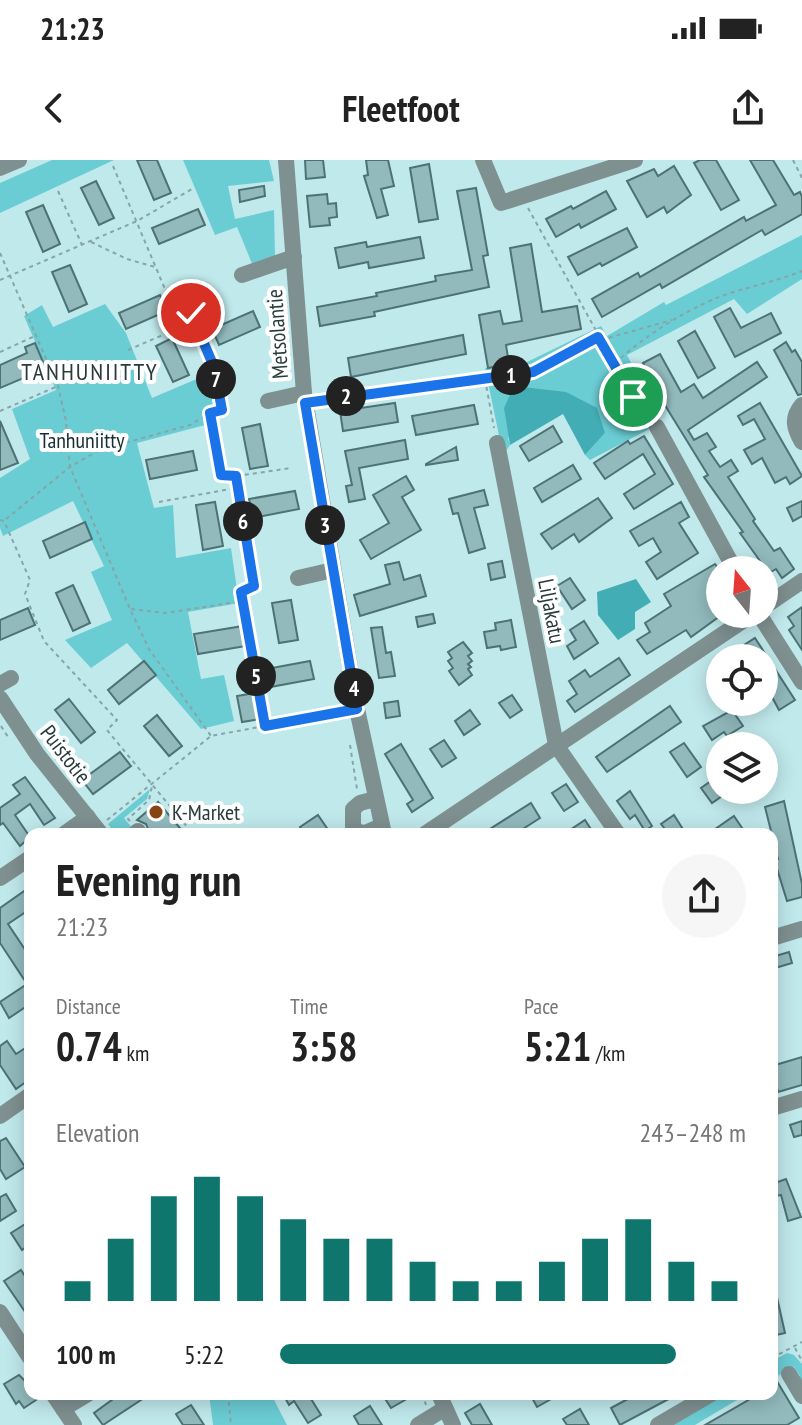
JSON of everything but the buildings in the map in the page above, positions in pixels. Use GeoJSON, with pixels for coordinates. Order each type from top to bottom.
{"type":"FeatureCollection","features":[{"type":"Feature","properties":{"kind":"street"},"geometry":{"type":"LineString","coordinates":[[0,168],[19,160]]}},
{"type":"Feature","properties":{"kind":"street","name":"Metsolantie"},"geometry":{"type":"LineString","coordinates":[[286,160],[304,398],[357,709],[382,828]]}},
{"type":"Feature","properties":{"kind":"street"},"geometry":{"type":"LineString","coordinates":[[483,160],[501,203],[635,160]]}},
{"type":"Feature","properties":{"kind":"street"},"geometry":{"type":"LineString","coordinates":[[242,275],[294,257]]}},
{"type":"Feature","properties":{"kind":"street"},"geometry":{"type":"LineString","coordinates":[[268,401],[304,398]]}},
{"type":"Feature","properties":{"kind":"street"},"geometry":{"type":"LineString","coordinates":[[802,405],[793,423],[802,442]]}},
{"type":"Feature","properties":{"kind":"street"},"geometry":{"type":"LineString","coordinates":[[657,427],[727,556]]}},
{"type":"Feature","properties":{"kind":"street","name":"Liljakatu"},"geometry":{"type":"LineString","coordinates":[[497,443],[556,745],[614,828]]}},
{"type":"Feature","properties":{"kind":"street"},"geometry":{"type":"LineString","coordinates":[[298,578],[333,570]]}},
{"type":"Feature","properties":{"kind":"street"},"geometry":{"type":"LineString","coordinates":[[778,597],[802,581]]}},
{"type":"Feature","properties":{"kind":"street"},"geometry":{"type":"LineString","coordinates":[[434,828],[735,628]]}},
{"type":"Feature","properties":{"kind":"street"},"geometry":{"type":"LineString","coordinates":[[765,628],[802,682]]}},
{"type":"Feature","properties":{"kind":"street","name":"Puistotie"},"geometry":{"type":"LineString","coordinates":[[0,698],[37,754],[95,827]]}},
{"type":"Feature","properties":{"kind":"street"},"geometry":{"type":"LineString","coordinates":[[354,828],[353,809],[360,803],[375,799]]}},
{"type":"Feature","properties":{"kind":"street"},"geometry":{"type":"LineString","coordinates":[[0,878],[24,862]]}},
{"type":"Feature","properties":{"kind":"street"},"geometry":{"type":"LineString","coordinates":[[778,936],[802,929]]}},
{"type":"Feature","properties":{"kind":"street"},"geometry":{"type":"LineString","coordinates":[[0,1116],[24,1099]]}},
{"type":"Feature","properties":{"kind":"street"},"geometry":{"type":"LineString","coordinates":[[778,1106],[802,1099]]}},
{"type":"Feature","properties":{"kind":"street"},"geometry":{"type":"LineString","coordinates":[[0,1312],[24,1349]]}},
{"type":"Feature","properties":{"kind":"street"},"geometry":{"type":"LineString","coordinates":[[789,1374],[802,1396]]}},
{"type":"Feature","properties":{"kind":"street"},"geometry":{"type":"LineString","coordinates":[[57,1400],[74,1425]]}},
{"type":"Feature","properties":{"kind":"street"},"geometry":{"type":"LineString","coordinates":[[63,1409],[78,1400]]}},
{"type":"Feature","properties":{"kind":"street"},"geometry":{"type":"LineString","coordinates":[[658,1425],[701,1400]]}},
{"type":"Feature","properties":{"kind":"street"},"geometry":{"type":"LineString","coordinates":[[418,1425],[442,1401],[453,1425]]}},
{"type":"Feature","properties":{"kind":"path"},"geometry":{"type":"LineString","coordinates":[[793,160],[802,178]]}},
{"type":"Feature","properties":{"kind":"path"},"geometry":{"type":"LineString","coordinates":[[113,166],[178,320],[191,313],[214,367],[222,410],[190,425],[99,450],[70,467],[2,520],[30,580],[25,594],[44,641],[117,720],[107,730],[188,828]]}},
{"type":"Feature","properties":{"kind":"path"},"geometry":{"type":"LineString","coordinates":[[0,280],[137,221],[192,189]]}},
{"type":"Feature","properties":{"kind":"path"},"geometry":{"type":"LineString","coordinates":[[58,191],[82,245]]}},
{"type":"Feature","properties":{"kind":"path"},"geometry":{"type":"LineString","coordinates":[[521,197],[633,397],[657,427]]}},
{"type":"Feature","properties":{"kind":"path"},"geometry":{"type":"LineString","coordinates":[[90,242],[156,268]]}},
{"type":"Feature","properties":{"kind":"path"},"geometry":{"type":"LineString","coordinates":[[0,253],[58,386],[66,421],[70,467],[130,609],[149,649],[211,736]]}},
{"type":"Feature","properties":{"kind":"path"},"geometry":{"type":"LineString","coordinates":[[614,364],[634,346],[677,318],[718,298],[802,271]]}},
{"type":"Feature","properties":{"kind":"path"},"geometry":{"type":"LineString","coordinates":[[304,398],[533,372],[599,339],[677,318]]}},
{"type":"Feature","properties":{"kind":"path"},"geometry":{"type":"LineString","coordinates":[[128,350],[195,322]]}},
{"type":"Feature","properties":{"kind":"path"},"geometry":{"type":"LineString","coordinates":[[0,352],[35,336]]}},
{"type":"Feature","properties":{"kind":"path"},"geometry":{"type":"LineString","coordinates":[[485,378],[497,443]]}},
{"type":"Feature","properties":{"kind":"path"},"geometry":{"type":"LineString","coordinates":[[0,411],[58,386]]}},
{"type":"Feature","properties":{"kind":"path"},"geometry":{"type":"LineString","coordinates":[[210,413],[221,475],[236,476],[291,468]]}},
{"type":"Feature","properties":{"kind":"path"},"geometry":{"type":"LineString","coordinates":[[236,476],[254,586],[241,592],[265,726]]}},
{"type":"Feature","properties":{"kind":"path"},"geometry":{"type":"LineString","coordinates":[[159,502],[238,488]]}},
{"type":"Feature","properties":{"kind":"path"},"geometry":{"type":"LineString","coordinates":[[130,609],[165,613],[243,601]]}},
{"type":"Feature","properties":{"kind":"path"},"geometry":{"type":"LineString","coordinates":[[95,827],[211,736],[357,709]]}},
{"type":"Feature","properties":{"kind":"path"},"geometry":{"type":"LineString","coordinates":[[134,828],[128,819],[149,800],[151,784]]}},
{"type":"Feature","properties":{"kind":"path"},"geometry":{"type":"LineString","coordinates":[[778,1355],[802,1342]]}},
{"type":"Feature","properties":{"kind":"path"},"geometry":{"type":"LineString","coordinates":[[794,1347],[802,1361]]}},
{"type":"Feature","properties":{"kind":"path"},"geometry":{"type":"LineString","coordinates":[[229,1400],[231,1425]]}},
{"type":"Feature","properties":{"kind":"green space"},"geometry":{"type":"Polygon","coordinates":[[[52,160],[114,160],[0,213],[0,183],[52,160]]]}},
{"type":"Feature","properties":{"kind":"green space"},"geometry":{"type":"Polygon","coordinates":[[[183,160],[269,160],[274,181],[228,186],[235,219],[274,210],[275,256],[253,266],[237,227],[215,235],[183,160]]]}},
{"type":"Feature","properties":{"kind":"green space"},"geometry":{"type":"Polygon","coordinates":[[[802,235],[802,279],[747,314],[734,299],[627,355],[661,423],[590,460],[585,455],[605,433],[566,392],[508,438],[510,445],[503,455],[485,368],[527,362],[601,326],[607,336],[664,302],[666,305],[802,235]]]}},
{"type":"Feature","properties":{"kind":"green space","name":"Tanhuniitty"},"geometry":{"type":"Polygon","coordinates":[[[105,304],[126,333],[152,398],[213,372],[218,406],[209,424],[137,443],[154,508],[173,505],[176,558],[231,548],[239,603],[188,612],[201,679],[224,675],[234,721],[201,729],[127,643],[91,668],[65,640],[112,620],[91,572],[104,566],[73,501],[3,536],[0,528],[0,478],[30,459],[12,409],[56,390],[24,316],[42,305],[53,327],[105,304]]]}},
{"type":"Feature","properties":{"kind":"green space"},"geometry":{"type":"Polygon","coordinates":[[[150,789],[147,799],[124,818],[132,828],[111,828],[108,824],[150,789]]]}},
{"type":"Feature","properties":{"kind":"green space"},"geometry":{"type":"Polygon","coordinates":[[[787,1353],[794,1355],[802,1364],[802,1384],[794,1381],[800,1376],[794,1367],[778,1376],[778,1358],[787,1353]]]}},
{"type":"Feature","properties":{"kind":"green space"},"geometry":{"type":"Polygon","coordinates":[[[210,1400],[274,1400],[287,1425],[213,1425],[210,1400]]]}},
{"type":"Feature","properties":{"kind":"green space"},"geometry":{"type":"Polygon","coordinates":[[[712,1400],[737,1400],[695,1425],[668,1425],[712,1400]]]}},
{"type":"Feature","properties":{"kind":"shaded area"},"geometry":{"type":"Polygon","coordinates":[[[514,386],[566,392],[597,408],[605,433],[585,455],[563,414],[510,445],[504,408],[514,386]]]}},
{"type":"Feature","properties":{"kind":"shaded area"},"geometry":{"type":"Polygon","coordinates":[[[636,579],[651,602],[635,612],[635,629],[618,640],[598,615],[597,592],[636,579]]]}},
{"type":"Feature","properties":{"kind":"place","name":"K-Market"},"geometry":{"type":"Point","coordinates":[156,812]}},
{"type":"Feature","properties":{"kind":"district","name":"TANHUNIITTY"},"geometry":{"type":"Point","coordinates":[90,372]}},
{"type":"Feature","properties":{"kind":"route"},"geometry":{"type":"LineString","coordinates":[[191,313],[214,367],[222,410],[210,413],[221,475],[236,476],[254,586],[241,592],[265,726],[357,709],[305,403],[533,372],[598,337],[633,397]]}}]}
